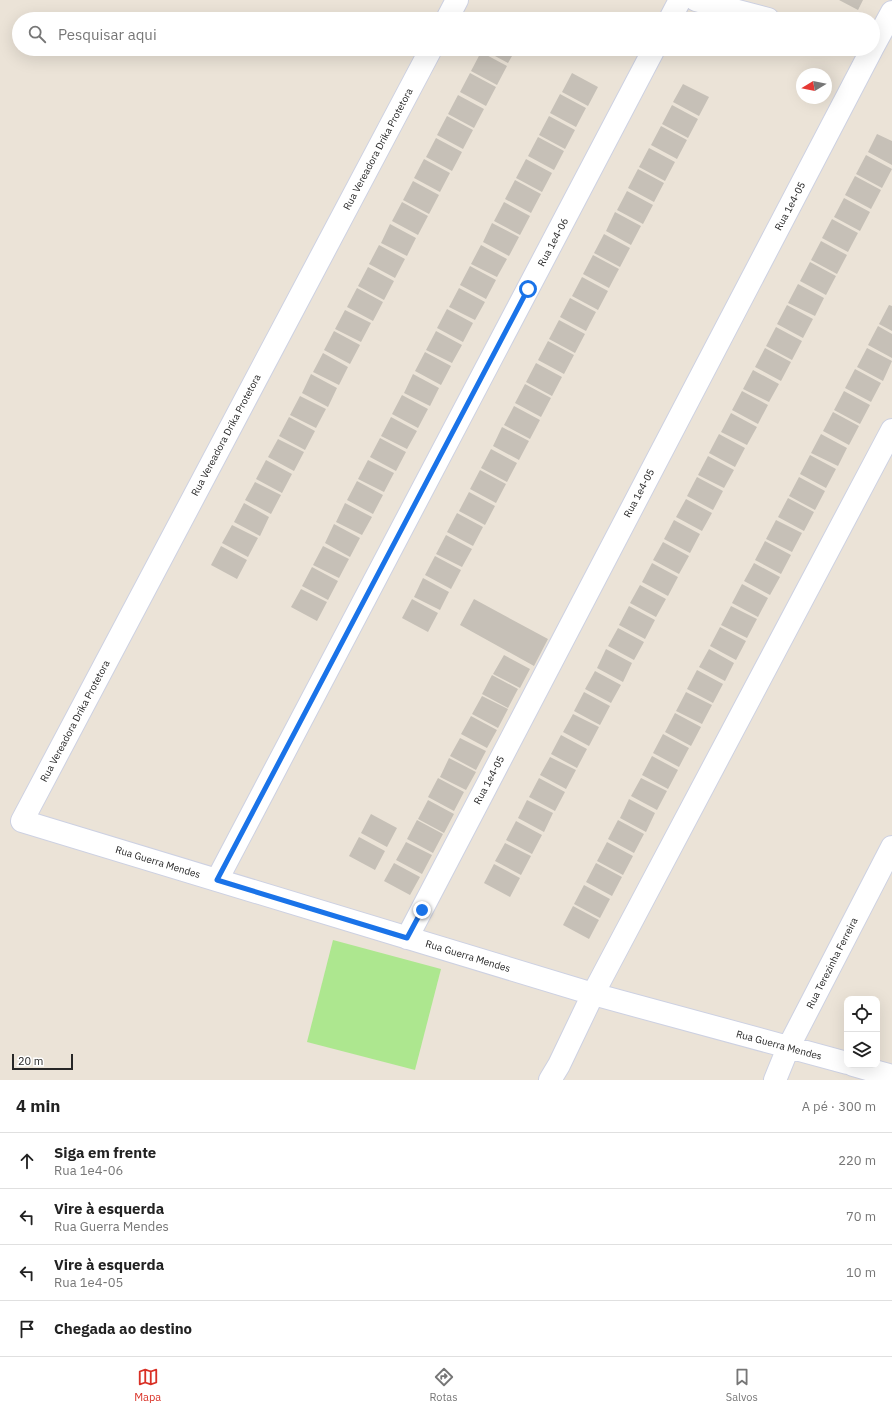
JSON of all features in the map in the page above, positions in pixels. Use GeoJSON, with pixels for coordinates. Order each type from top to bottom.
{"type":"FeatureCollection","features":[{"type":"Feature","properties":{"kind":"street"},"geometry":{"type":"LineString","coordinates":[[451,12],[457,0]]}},
{"type":"Feature","properties":{"kind":"street"},"geometry":{"type":"LineString","coordinates":[[674,12],[680,0]]}},
{"type":"Feature","properties":{"kind":"street"},"geometry":{"type":"LineString","coordinates":[[696,0],[741,12]]}},
{"type":"Feature","properties":{"kind":"street","name":"Rua 1e4-05"},"geometry":{"type":"LineString","coordinates":[[880,35],[892,12]]}},
{"type":"Feature","properties":{"kind":"street"},"geometry":{"type":"LineString","coordinates":[[880,49],[892,52]]}},
{"type":"Feature","properties":{"kind":"street","name":"Rua Vereadora Drika Protetora"},"geometry":{"type":"LineString","coordinates":[[22,821],[427,56]]}},
{"type":"Feature","properties":{"kind":"street","name":"Rua 1e4-06"},"geometry":{"type":"LineString","coordinates":[[217,880],[650,56]]}},
{"type":"Feature","properties":{"kind":"street","name":"Rua 1e4-05"},"geometry":{"type":"LineString","coordinates":[[407,938],[869,56]]}},
{"type":"Feature","properties":{"kind":"street"},"geometry":{"type":"LineString","coordinates":[[550,1080],[593,994],[892,430]]}},
{"type":"Feature","properties":{"kind":"street","name":"Rua Guerra Mendes"},"geometry":{"type":"LineString","coordinates":[[22,821],[593,994],[844,1063]]}},
{"type":"Feature","properties":{"kind":"street","name":"Rua Terezinha Ferreira"},"geometry":{"type":"LineString","coordinates":[[775,1080],[788,1048],[892,847]]}},
{"type":"Feature","properties":{"kind":"street"},"geometry":{"type":"LineString","coordinates":[[864,1068],[892,1076]]}},
{"type":"Feature","properties":{"kind":"green space"},"geometry":{"type":"Polygon","coordinates":[[[333,940],[441,969],[415,1070],[307,1042],[333,940]]]}},
{"type":"Feature","properties":{"kind":"building"},"geometry":{"type":"Polygon","coordinates":[[[839,0],[863,0],[858,10],[839,0]]]}},
{"type":"Feature","properties":{"kind":"building"},"geometry":{"type":"Polygon","coordinates":[[[479,56],[488,56],[507,66],[497,85],[471,71],[479,56]]]}},
{"type":"Feature","properties":{"kind":"building"},"geometry":{"type":"Polygon","coordinates":[[[495,56],[512,56],[508,63],[495,56]]]}},
{"type":"Feature","properties":{"kind":"building"},"geometry":{"type":"Polygon","coordinates":[[[470,73],[496,87],[486,106],[460,92],[470,73]]]}},
{"type":"Feature","properties":{"kind":"building"},"geometry":{"type":"Polygon","coordinates":[[[572,73],[598,87],[588,106],[562,92],[572,73]]]}},
{"type":"Feature","properties":{"kind":"building"},"geometry":{"type":"Polygon","coordinates":[[[683,84],[709,97],[699,116],[673,102],[683,84]]]}},
{"type":"Feature","properties":{"kind":"building"},"geometry":{"type":"Polygon","coordinates":[[[560,94],[586,108],[576,127],[550,113],[560,94]]]}},
{"type":"Feature","properties":{"kind":"building"},"geometry":{"type":"Polygon","coordinates":[[[458,95],[484,109],[474,128],[448,114],[458,95]]]}},
{"type":"Feature","properties":{"kind":"building"},"geometry":{"type":"Polygon","coordinates":[[[672,105],[698,119],[688,138],[662,124],[672,105]]]}},
{"type":"Feature","properties":{"kind":"building"},"geometry":{"type":"Polygon","coordinates":[[[447,116],[473,130],[463,149],[437,135],[447,116]]]}},
{"type":"Feature","properties":{"kind":"building"},"geometry":{"type":"Polygon","coordinates":[[[549,116],[575,130],[565,149],[539,135],[549,116]]]}},
{"type":"Feature","properties":{"kind":"building"},"geometry":{"type":"Polygon","coordinates":[[[661,126],[687,140],[677,159],[651,145],[661,126]]]}},
{"type":"Feature","properties":{"kind":"building"},"geometry":{"type":"Polygon","coordinates":[[[877,134],[892,141],[892,165],[868,152],[877,134]]]}},
{"type":"Feature","properties":{"kind":"building"},"geometry":{"type":"Polygon","coordinates":[[[538,137],[564,151],[554,170],[528,156],[538,137]]]}},
{"type":"Feature","properties":{"kind":"building"},"geometry":{"type":"Polygon","coordinates":[[[436,138],[462,152],[452,171],[426,157],[436,138]]]}},
{"type":"Feature","properties":{"kind":"building"},"geometry":{"type":"Polygon","coordinates":[[[649,148],[675,162],[665,181],[639,167],[649,148]]]}},
{"type":"Feature","properties":{"kind":"building"},"geometry":{"type":"Polygon","coordinates":[[[866,155],[892,169],[882,188],[856,174],[866,155]]]}},
{"type":"Feature","properties":{"kind":"building"},"geometry":{"type":"Polygon","coordinates":[[[424,159],[450,173],[440,192],[414,178],[424,159]]]}},
{"type":"Feature","properties":{"kind":"building"},"geometry":{"type":"Polygon","coordinates":[[[526,159],[552,173],[542,192],[516,178],[526,159]]]}},
{"type":"Feature","properties":{"kind":"building"},"geometry":{"type":"Polygon","coordinates":[[[638,169],[664,183],[654,202],[628,188],[638,169]]]}},
{"type":"Feature","properties":{"kind":"building"},"geometry":{"type":"Polygon","coordinates":[[[855,176],[881,190],[871,209],[845,195],[855,176]]]}},
{"type":"Feature","properties":{"kind":"building"},"geometry":{"type":"Polygon","coordinates":[[[515,180],[541,194],[531,213],[505,199],[515,180]]]}},
{"type":"Feature","properties":{"kind":"building"},"geometry":{"type":"Polygon","coordinates":[[[413,181],[439,195],[429,214],[403,200],[413,181]]]}},
{"type":"Feature","properties":{"kind":"building"},"geometry":{"type":"Polygon","coordinates":[[[627,191],[653,205],[643,224],[617,210],[627,191]]]}},
{"type":"Feature","properties":{"kind":"building"},"geometry":{"type":"Polygon","coordinates":[[[844,198],[870,212],[860,231],[834,217],[844,198]]]}},
{"type":"Feature","properties":{"kind":"building"},"geometry":{"type":"Polygon","coordinates":[[[402,202],[428,216],[418,235],[392,221],[402,202]]]}},
{"type":"Feature","properties":{"kind":"building"},"geometry":{"type":"Polygon","coordinates":[[[504,202],[530,216],[520,235],[494,221],[504,202]]]}},
{"type":"Feature","properties":{"kind":"building"},"geometry":{"type":"Polygon","coordinates":[[[615,212],[641,226],[631,245],[606,231],[615,212]]]}},
{"type":"Feature","properties":{"kind":"building"},"geometry":{"type":"Polygon","coordinates":[[[832,219],[858,233],[848,252],[822,238],[832,219]]]}},
{"type":"Feature","properties":{"kind":"building"},"geometry":{"type":"Polygon","coordinates":[[[492,223],[519,237],[509,256],[483,242],[492,223]]]}},
{"type":"Feature","properties":{"kind":"building"},"geometry":{"type":"Polygon","coordinates":[[[390,224],[416,238],[407,256],[381,243],[390,224]]]}},
{"type":"Feature","properties":{"kind":"building"},"geometry":{"type":"Polygon","coordinates":[[[604,234],[630,248],[620,267],[594,253],[604,234]]]}},
{"type":"Feature","properties":{"kind":"building"},"geometry":{"type":"Polygon","coordinates":[[[821,241],[847,255],[837,274],[811,260],[821,241]]]}},
{"type":"Feature","properties":{"kind":"building"},"geometry":{"type":"Polygon","coordinates":[[[379,245],[405,259],[395,278],[369,264],[379,245]]]}},
{"type":"Feature","properties":{"kind":"building"},"geometry":{"type":"Polygon","coordinates":[[[481,245],[507,259],[497,277],[471,264],[481,245]]]}},
{"type":"Feature","properties":{"kind":"building"},"geometry":{"type":"Polygon","coordinates":[[[593,255],[619,269],[609,288],[583,274],[593,255]]]}},
{"type":"Feature","properties":{"kind":"building"},"geometry":{"type":"Polygon","coordinates":[[[810,262],[836,276],[826,295],[800,281],[810,262]]]}},
{"type":"Feature","properties":{"kind":"building"},"geometry":{"type":"Polygon","coordinates":[[[470,266],[496,280],[486,299],[460,285],[470,266]]]}},
{"type":"Feature","properties":{"kind":"building"},"geometry":{"type":"Polygon","coordinates":[[[368,267],[394,281],[384,300],[358,286],[368,267]]]}},
{"type":"Feature","properties":{"kind":"building"},"geometry":{"type":"Polygon","coordinates":[[[582,277],[608,291],[598,310],[572,296],[582,277]]]}},
{"type":"Feature","properties":{"kind":"building"},"geometry":{"type":"Polygon","coordinates":[[[798,284],[824,298],[815,316],[788,303],[798,284]]]}},
{"type":"Feature","properties":{"kind":"building"},"geometry":{"type":"Polygon","coordinates":[[[357,288],[383,302],[373,321],[347,307],[357,288]]]}},
{"type":"Feature","properties":{"kind":"building"},"geometry":{"type":"Polygon","coordinates":[[[459,288],[485,302],[475,320],[449,307],[459,288]]]}},
{"type":"Feature","properties":{"kind":"building"},"geometry":{"type":"Polygon","coordinates":[[[570,298],[596,312],[586,331],[560,317],[570,298]]]}},
{"type":"Feature","properties":{"kind":"building"},"geometry":{"type":"Polygon","coordinates":[[[787,305],[813,319],[803,338],[777,324],[787,305]]]}},
{"type":"Feature","properties":{"kind":"building"},"geometry":{"type":"Polygon","coordinates":[[[889,305],[892,306],[892,331],[879,324],[889,305]]]}},
{"type":"Feature","properties":{"kind":"building"},"geometry":{"type":"Polygon","coordinates":[[[447,309],[473,323],[463,342],[437,328],[447,309]]]}},
{"type":"Feature","properties":{"kind":"building"},"geometry":{"type":"Polygon","coordinates":[[[345,310],[371,323],[361,342],[335,329],[345,310]]]}},
{"type":"Feature","properties":{"kind":"building"},"geometry":{"type":"Polygon","coordinates":[[[559,320],[585,334],[575,353],[549,339],[559,320]]]}},
{"type":"Feature","properties":{"kind":"building"},"geometry":{"type":"Polygon","coordinates":[[[878,326],[892,334],[892,358],[868,345],[878,326]]]}},
{"type":"Feature","properties":{"kind":"building"},"geometry":{"type":"Polygon","coordinates":[[[776,327],[802,341],[792,360],[766,346],[776,327]]]}},
{"type":"Feature","properties":{"kind":"building"},"geometry":{"type":"Polygon","coordinates":[[[334,331],[360,345],[350,364],[324,350],[334,331]]]}},
{"type":"Feature","properties":{"kind":"building"},"geometry":{"type":"Polygon","coordinates":[[[436,331],[462,345],[452,363],[426,350],[436,331]]]}},
{"type":"Feature","properties":{"kind":"building"},"geometry":{"type":"Polygon","coordinates":[[[548,341],[574,355],[564,374],[538,360],[548,341]]]}},
{"type":"Feature","properties":{"kind":"building"},"geometry":{"type":"Polygon","coordinates":[[[765,348],[791,362],[781,381],[755,367],[765,348]]]}},
{"type":"Feature","properties":{"kind":"building"},"geometry":{"type":"Polygon","coordinates":[[[867,348],[892,361],[883,381],[857,367],[867,348]]]}},
{"type":"Feature","properties":{"kind":"building"},"geometry":{"type":"Polygon","coordinates":[[[425,352],[451,366],[441,385],[415,371],[425,352]]]}},
{"type":"Feature","properties":{"kind":"building"},"geometry":{"type":"Polygon","coordinates":[[[323,353],[348,367],[339,385],[313,372],[323,353]]]}},
{"type":"Feature","properties":{"kind":"building"},"geometry":{"type":"Polygon","coordinates":[[[536,363],[562,377],[552,396],[526,382],[536,363]]]}},
{"type":"Feature","properties":{"kind":"building"},"geometry":{"type":"Polygon","coordinates":[[[855,369],[881,383],[871,402],[845,388],[855,369]]]}},
{"type":"Feature","properties":{"kind":"building"},"geometry":{"type":"Polygon","coordinates":[[[753,370],[779,384],[769,402],[743,389],[753,370]]]}},
{"type":"Feature","properties":{"kind":"building"},"geometry":{"type":"Polygon","coordinates":[[[311,374],[337,388],[328,407],[302,393],[311,374]]]}},
{"type":"Feature","properties":{"kind":"building"},"geometry":{"type":"Polygon","coordinates":[[[413,374],[439,388],[430,406],[404,393],[413,374]]]}},
{"type":"Feature","properties":{"kind":"building"},"geometry":{"type":"Polygon","coordinates":[[[525,384],[551,398],[541,417],[515,403],[525,384]]]}},
{"type":"Feature","properties":{"kind":"building"},"geometry":{"type":"Polygon","coordinates":[[[742,391],[768,405],[758,424],[732,410],[742,391]]]}},
{"type":"Feature","properties":{"kind":"building"},"geometry":{"type":"Polygon","coordinates":[[[844,391],[870,405],[860,424],[834,410],[844,391]]]}},
{"type":"Feature","properties":{"kind":"building"},"geometry":{"type":"Polygon","coordinates":[[[402,395],[428,409],[418,428],[392,414],[402,395]]]}},
{"type":"Feature","properties":{"kind":"building"},"geometry":{"type":"Polygon","coordinates":[[[300,396],[326,409],[316,428],[290,415],[300,396]]]}},
{"type":"Feature","properties":{"kind":"building"},"geometry":{"type":"Polygon","coordinates":[[[514,406],[540,420],[530,439],[504,425],[514,406]]]}},
{"type":"Feature","properties":{"kind":"building"},"geometry":{"type":"Polygon","coordinates":[[[833,412],[859,426],[849,445],[823,431],[833,412]]]}},
{"type":"Feature","properties":{"kind":"building"},"geometry":{"type":"Polygon","coordinates":[[[731,413],[757,427],[747,445],[721,432],[731,413]]]}},
{"type":"Feature","properties":{"kind":"building"},"geometry":{"type":"Polygon","coordinates":[[[289,417],[315,431],[305,450],[279,436],[289,417]]]}},
{"type":"Feature","properties":{"kind":"building"},"geometry":{"type":"Polygon","coordinates":[[[391,417],[417,431],[407,449],[381,436],[391,417]]]}},
{"type":"Feature","properties":{"kind":"building"},"geometry":{"type":"Polygon","coordinates":[[[502,427],[529,441],[519,460],[493,446],[502,427]]]}},
{"type":"Feature","properties":{"kind":"building"},"geometry":{"type":"Polygon","coordinates":[[[719,434],[745,448],[735,467],[709,453],[719,434]]]}},
{"type":"Feature","properties":{"kind":"building"},"geometry":{"type":"Polygon","coordinates":[[[821,434],[847,448],[838,466],[811,453],[821,434]]]}},
{"type":"Feature","properties":{"kind":"building"},"geometry":{"type":"Polygon","coordinates":[[[380,438],[406,452],[396,471],[370,457],[380,438]]]}},
{"type":"Feature","properties":{"kind":"building"},"geometry":{"type":"Polygon","coordinates":[[[278,439],[304,452],[294,471],[268,457],[278,439]]]}},
{"type":"Feature","properties":{"kind":"building"},"geometry":{"type":"Polygon","coordinates":[[[491,449],[517,463],[507,482],[481,468],[491,449]]]}},
{"type":"Feature","properties":{"kind":"building"},"geometry":{"type":"Polygon","coordinates":[[[810,455],[836,469],[826,488],[800,474],[810,455]]]}},
{"type":"Feature","properties":{"kind":"building"},"geometry":{"type":"Polygon","coordinates":[[[708,456],[734,470],[724,488],[698,475],[708,456]]]}},
{"type":"Feature","properties":{"kind":"building"},"geometry":{"type":"Polygon","coordinates":[[[266,460],[292,474],[282,493],[256,479],[266,460]]]}},
{"type":"Feature","properties":{"kind":"building"},"geometry":{"type":"Polygon","coordinates":[[[368,460],[394,473],[384,492],[358,479],[368,460]]]}},
{"type":"Feature","properties":{"kind":"building"},"geometry":{"type":"Polygon","coordinates":[[[480,470],[506,484],[496,503],[470,489],[480,470]]]}},
{"type":"Feature","properties":{"kind":"building"},"geometry":{"type":"Polygon","coordinates":[[[697,477],[723,491],[713,510],[687,496],[697,477]]]}},
{"type":"Feature","properties":{"kind":"building"},"geometry":{"type":"Polygon","coordinates":[[[799,477],[825,491],[815,510],[789,496],[799,477]]]}},
{"type":"Feature","properties":{"kind":"building"},"geometry":{"type":"Polygon","coordinates":[[[357,481],[383,495],[373,514],[347,500],[357,481]]]}},
{"type":"Feature","properties":{"kind":"building"},"geometry":{"type":"Polygon","coordinates":[[[255,482],[281,495],[271,514],[245,500],[255,482]]]}},
{"type":"Feature","properties":{"kind":"building"},"geometry":{"type":"Polygon","coordinates":[[[469,492],[495,506],[485,525],[459,511],[469,492]]]}},
{"type":"Feature","properties":{"kind":"building"},"geometry":{"type":"Polygon","coordinates":[[[788,498],[814,512],[804,531],[778,517],[788,498]]]}},
{"type":"Feature","properties":{"kind":"building"},"geometry":{"type":"Polygon","coordinates":[[[686,499],[712,513],[702,531],[676,517],[686,499]]]}},
{"type":"Feature","properties":{"kind":"building"},"geometry":{"type":"Polygon","coordinates":[[[244,503],[269,517],[260,536],[234,522],[244,503]]]}},
{"type":"Feature","properties":{"kind":"building"},"geometry":{"type":"Polygon","coordinates":[[[345,503],[372,517],[362,535],[336,522],[345,503]]]}},
{"type":"Feature","properties":{"kind":"building"},"geometry":{"type":"Polygon","coordinates":[[[457,513],[483,527],[473,546],[447,532],[457,513]]]}},
{"type":"Feature","properties":{"kind":"building"},"geometry":{"type":"Polygon","coordinates":[[[674,520],[700,534],[690,553],[664,539],[674,520]]]}},
{"type":"Feature","properties":{"kind":"building"},"geometry":{"type":"Polygon","coordinates":[[[776,520],[802,533],[792,552],[766,539],[776,520]]]}},
{"type":"Feature","properties":{"kind":"building"},"geometry":{"type":"Polygon","coordinates":[[[334,524],[360,538],[350,557],[325,543],[334,524]]]}},
{"type":"Feature","properties":{"kind":"building"},"geometry":{"type":"Polygon","coordinates":[[[232,525],[258,538],[248,557],[222,543],[232,525]]]}},
{"type":"Feature","properties":{"kind":"building"},"geometry":{"type":"Polygon","coordinates":[[[446,535],[472,549],[462,567],[436,554],[446,535]]]}},
{"type":"Feature","properties":{"kind":"building"},"geometry":{"type":"Polygon","coordinates":[[[765,541],[791,555],[781,574],[755,560],[765,541]]]}},
{"type":"Feature","properties":{"kind":"building"},"geometry":{"type":"Polygon","coordinates":[[[663,542],[689,556],[679,574],[653,560],[663,542]]]}},
{"type":"Feature","properties":{"kind":"building"},"geometry":{"type":"Polygon","coordinates":[[[221,546],[247,560],[237,579],[211,565],[221,546]]]}},
{"type":"Feature","properties":{"kind":"building"},"geometry":{"type":"Polygon","coordinates":[[[323,546],[349,559],[339,578],[313,565],[323,546]]]}},
{"type":"Feature","properties":{"kind":"building"},"geometry":{"type":"Polygon","coordinates":[[[435,556],[461,570],[451,589],[425,575],[435,556]]]}},
{"type":"Feature","properties":{"kind":"building"},"geometry":{"type":"Polygon","coordinates":[[[652,563],[678,577],[668,596],[642,582],[652,563]]]}},
{"type":"Feature","properties":{"kind":"building"},"geometry":{"type":"Polygon","coordinates":[[[754,563],[780,577],[770,595],[744,581],[754,563]]]}},
{"type":"Feature","properties":{"kind":"building"},"geometry":{"type":"Polygon","coordinates":[[[312,567],[338,581],[328,600],[302,586],[312,567]]]}},
{"type":"Feature","properties":{"kind":"building"},"geometry":{"type":"Polygon","coordinates":[[[423,578],[449,592],[440,610],[414,597],[423,578]]]}},
{"type":"Feature","properties":{"kind":"building"},"geometry":{"type":"Polygon","coordinates":[[[742,584],[768,598],[758,617],[732,603],[742,584]]]}},
{"type":"Feature","properties":{"kind":"building"},"geometry":{"type":"Polygon","coordinates":[[[640,585],[666,599],[656,617],[630,603],[640,585]]]}},
{"type":"Feature","properties":{"kind":"building"},"geometry":{"type":"Polygon","coordinates":[[[301,589],[327,602],[317,621],[291,607],[301,589]]]}},
{"type":"Feature","properties":{"kind":"building"},"geometry":{"type":"Polygon","coordinates":[[[412,599],[438,613],[428,632],[402,618],[412,599]]]}},
{"type":"Feature","properties":{"kind":"building"},"geometry":{"type":"Polygon","coordinates":[[[474,599],[548,639],[534,666],[460,625],[474,599]]]}},
{"type":"Feature","properties":{"kind":"building"},"geometry":{"type":"Polygon","coordinates":[[[629,606],[655,620],[645,639],[619,625],[629,606]]]}},
{"type":"Feature","properties":{"kind":"building"},"geometry":{"type":"Polygon","coordinates":[[[731,606],[757,619],[747,638],[721,625],[731,606]]]}},
{"type":"Feature","properties":{"kind":"building"},"geometry":{"type":"Polygon","coordinates":[[[720,627],[746,641],[736,660],[710,646],[720,627]]]}},
{"type":"Feature","properties":{"kind":"building"},"geometry":{"type":"Polygon","coordinates":[[[618,628],[644,642],[634,660],[608,646],[618,628]]]}},
{"type":"Feature","properties":{"kind":"building"},"geometry":{"type":"Polygon","coordinates":[[[606,649],[632,663],[623,682],[597,668],[606,649]]]}},
{"type":"Feature","properties":{"kind":"building"},"geometry":{"type":"Polygon","coordinates":[[[709,649],[734,663],[725,681],[699,667],[709,649]]]}},
{"type":"Feature","properties":{"kind":"building"},"geometry":{"type":"Polygon","coordinates":[[[504,655],[530,669],[520,688],[493,674],[504,655]]]}},
{"type":"Feature","properties":{"kind":"building"},"geometry":{"type":"Polygon","coordinates":[[[697,670],[723,684],[713,703],[687,689],[697,670]]]}},
{"type":"Feature","properties":{"kind":"building"},"geometry":{"type":"Polygon","coordinates":[[[595,671],[621,685],[611,703],[585,689],[595,671]]]}},
{"type":"Feature","properties":{"kind":"building"},"geometry":{"type":"Polygon","coordinates":[[[492,675],[518,689],[508,708],[482,694],[492,675]]]}},
{"type":"Feature","properties":{"kind":"building"},"geometry":{"type":"Polygon","coordinates":[[[584,692],[610,706],[600,725],[574,711],[584,692]]]}},
{"type":"Feature","properties":{"kind":"building"},"geometry":{"type":"Polygon","coordinates":[[[686,692],[712,705],[702,724],[676,711],[686,692]]]}},
{"type":"Feature","properties":{"kind":"building"},"geometry":{"type":"Polygon","coordinates":[[[482,696],[508,709],[498,728],[472,714],[482,696]]]}},
{"type":"Feature","properties":{"kind":"building"},"geometry":{"type":"Polygon","coordinates":[[[675,713],[701,727],[691,746],[665,732],[675,713]]]}},
{"type":"Feature","properties":{"kind":"building"},"geometry":{"type":"Polygon","coordinates":[[[573,714],[599,727],[589,746],[563,732],[573,714]]]}},
{"type":"Feature","properties":{"kind":"building"},"geometry":{"type":"Polygon","coordinates":[[[471,716],[497,730],[487,748],[461,734],[471,716]]]}},
{"type":"Feature","properties":{"kind":"building"},"geometry":{"type":"Polygon","coordinates":[[[663,734],[689,748],[679,767],[653,753],[663,734]]]}},
{"type":"Feature","properties":{"kind":"building"},"geometry":{"type":"Polygon","coordinates":[[[561,735],[587,749],[577,768],[551,754],[561,735]]]}},
{"type":"Feature","properties":{"kind":"building"},"geometry":{"type":"Polygon","coordinates":[[[460,738],[486,751],[476,770],[450,756],[460,738]]]}},
{"type":"Feature","properties":{"kind":"building"},"geometry":{"type":"Polygon","coordinates":[[[652,756],[678,770],[668,789],[642,775],[652,756]]]}},
{"type":"Feature","properties":{"kind":"building"},"geometry":{"type":"Polygon","coordinates":[[[550,757],[576,770],[566,789],[540,775],[550,757]]]}},
{"type":"Feature","properties":{"kind":"building"},"geometry":{"type":"Polygon","coordinates":[[[449,758],[476,772],[466,790],[440,777],[449,758]]]}},
{"type":"Feature","properties":{"kind":"building"},"geometry":{"type":"Polygon","coordinates":[[[438,778],[464,792],[454,811],[428,797],[438,778]]]}},
{"type":"Feature","properties":{"kind":"building"},"geometry":{"type":"Polygon","coordinates":[[[539,778],[565,792],[555,811],[529,797],[539,778]]]}},
{"type":"Feature","properties":{"kind":"building"},"geometry":{"type":"Polygon","coordinates":[[[641,778],[667,791],[657,810],[631,796],[641,778]]]}},
{"type":"Feature","properties":{"kind":"building"},"geometry":{"type":"Polygon","coordinates":[[[629,799],[655,813],[646,832],[620,818],[629,799]]]}},
{"type":"Feature","properties":{"kind":"building"},"geometry":{"type":"Polygon","coordinates":[[[428,800],[454,814],[444,833],[418,819],[428,800]]]}},
{"type":"Feature","properties":{"kind":"building"},"geometry":{"type":"Polygon","coordinates":[[[527,800],[553,813],[544,832],[518,818],[527,800]]]}},
{"type":"Feature","properties":{"kind":"building"},"geometry":{"type":"Polygon","coordinates":[[[371,814],[397,828],[387,847],[361,833],[371,814]]]}},
{"type":"Feature","properties":{"kind":"building"},"geometry":{"type":"Polygon","coordinates":[[[417,820],[443,834],[433,853],[407,839],[417,820]]]}},
{"type":"Feature","properties":{"kind":"building"},"geometry":{"type":"Polygon","coordinates":[[[618,820],[644,834],[634,853],[608,839],[618,820]]]}},
{"type":"Feature","properties":{"kind":"building"},"geometry":{"type":"Polygon","coordinates":[[[516,821],[542,835],[532,854],[506,840],[516,821]]]}},
{"type":"Feature","properties":{"kind":"building"},"geometry":{"type":"Polygon","coordinates":[[[359,837],[385,851],[375,870],[349,856],[359,837]]]}},
{"type":"Feature","properties":{"kind":"building"},"geometry":{"type":"Polygon","coordinates":[[[406,842],[432,855],[422,874],[396,860],[406,842]]]}},
{"type":"Feature","properties":{"kind":"building"},"geometry":{"type":"Polygon","coordinates":[[[607,842],[633,856],[623,875],[597,861],[607,842]]]}},
{"type":"Feature","properties":{"kind":"building"},"geometry":{"type":"Polygon","coordinates":[[[505,843],[531,856],[521,875],[495,861],[505,843]]]}},
{"type":"Feature","properties":{"kind":"building"},"geometry":{"type":"Polygon","coordinates":[[[394,863],[420,877],[410,895],[384,881],[394,863]]]}},
{"type":"Feature","properties":{"kind":"building"},"geometry":{"type":"Polygon","coordinates":[[[596,863],[622,877],[612,896],[586,882],[596,863]]]}},
{"type":"Feature","properties":{"kind":"building"},"geometry":{"type":"Polygon","coordinates":[[[494,864],[520,878],[510,897],[484,883],[494,864]]]}},
{"type":"Feature","properties":{"kind":"building"},"geometry":{"type":"Polygon","coordinates":[[[584,885],[610,899],[600,918],[574,904],[584,885]]]}},
{"type":"Feature","properties":{"kind":"building"},"geometry":{"type":"Polygon","coordinates":[[[573,906],[599,920],[589,939],[563,925],[573,906]]]}},
{"type":"Feature","properties":{"kind":"route"},"geometry":{"type":"LineString","coordinates":[[422,910],[407,938],[217,880],[528,289]]}}]}
